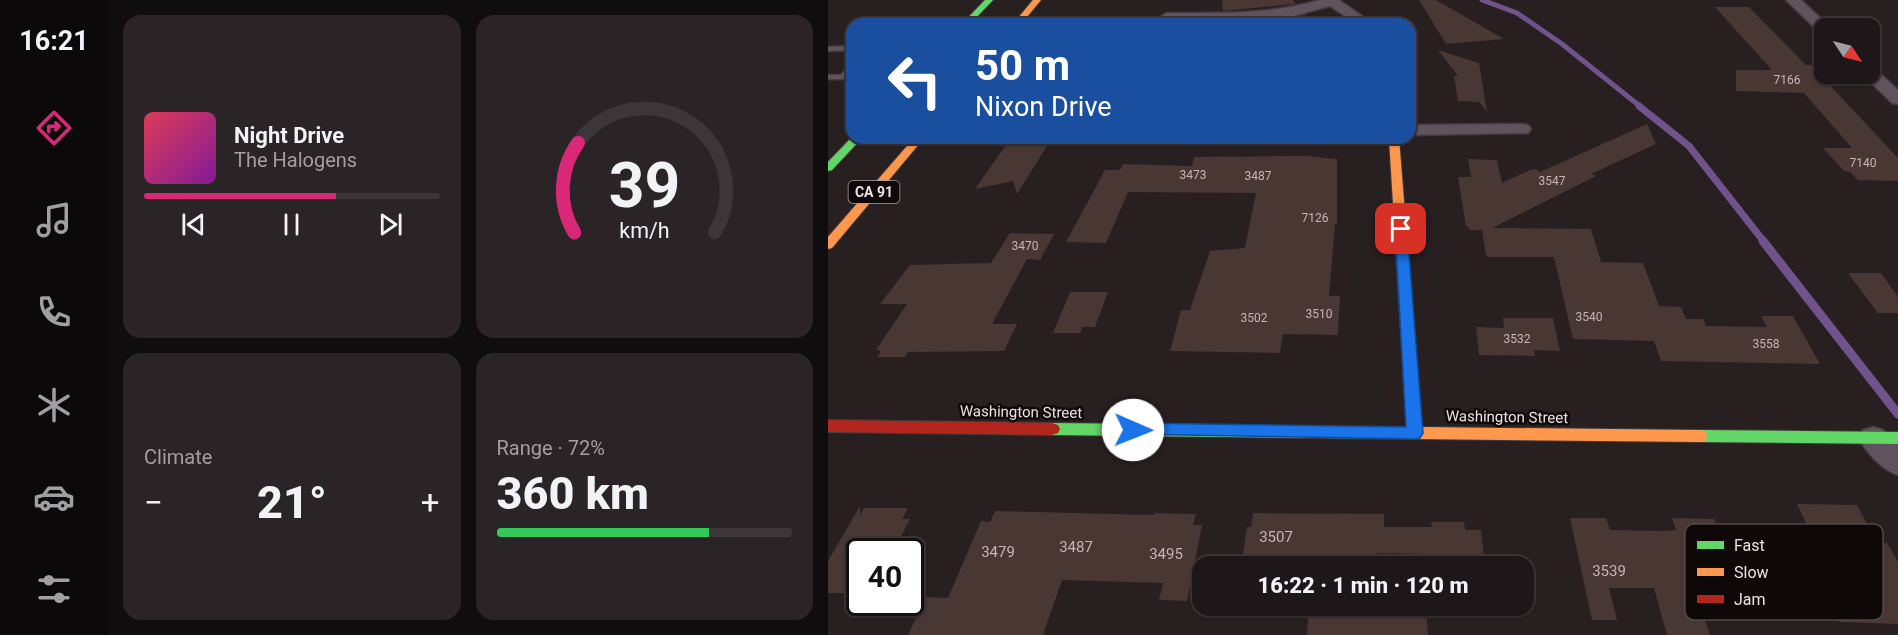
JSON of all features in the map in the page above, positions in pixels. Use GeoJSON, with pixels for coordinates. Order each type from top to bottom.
{"type":"FeatureCollection","features":[{"type":"Feature","properties":{"kind":"main road"},"geometry":{"type":"LineString","coordinates":[[972,18],[989,0]]}},
{"type":"Feature","properties":{"kind":"main road"},"geometry":{"type":"LineString","coordinates":[[1022,18],[1037,0]]}},
{"type":"Feature","properties":{"kind":"main road"},"geometry":{"type":"LineString","coordinates":[[828,168],[851,144]]}},
{"type":"Feature","properties":{"kind":"main road","name":"CA 91"},"geometry":{"type":"LineString","coordinates":[[828,245],[915,144]]}},
{"type":"Feature","properties":{"kind":"main road"},"geometry":{"type":"LineString","coordinates":[[1395,144],[1415,433]]}},
{"type":"Feature","properties":{"kind":"main road","name":"Washington Street"},"geometry":{"type":"LineString","coordinates":[[828,426],[1885,438]]}},
{"type":"Feature","properties":{"kind":"street"},"geometry":{"type":"LineString","coordinates":[[1793,0],[1814,20]]}},
{"type":"Feature","properties":{"kind":"street"},"geometry":{"type":"LineString","coordinates":[[1167,17],[1240,17],[1290,13],[1331,1],[1357,18]]}},
{"type":"Feature","properties":{"kind":"street"},"geometry":{"type":"LineString","coordinates":[[1880,82],[1898,99]]}},
{"type":"Feature","properties":{"kind":"street"},"geometry":{"type":"LineString","coordinates":[[1416,130],[1522,129]]}},
{"type":"Feature","properties":{"kind":"street"},"geometry":{"type":"LineString","coordinates":[[1885,438],[1898,463]]}},
{"type":"Feature","properties":{"kind":"lane"},"geometry":{"type":"LineString","coordinates":[[828,49],[846,48]]}},
{"type":"Feature","properties":{"kind":"lane"},"geometry":{"type":"LineString","coordinates":[[828,77],[843,77],[846,74]]}},
{"type":"Feature","properties":{"kind":"building"},"geometry":{"type":"Polygon","coordinates":[[[1222,0],[1293,0],[1296,4],[1223,11],[1222,0]]]}},
{"type":"Feature","properties":{"kind":"building"},"geometry":{"type":"Polygon","coordinates":[[[1419,0],[1436,0],[1504,39],[1446,44],[1419,0]]]}},
{"type":"Feature","properties":{"kind":"building"},"geometry":{"type":"Polygon","coordinates":[[[1715,7],[1749,7],[1806,65],[1811,65],[1814,68],[1814,84],[1829,84],[1898,158],[1898,181],[1858,180],[1850,172],[1844,171],[1823,148],[1852,148],[1804,93],[1736,91],[1736,70],[1772,70],[1715,7]]]}},
{"type":"Feature","properties":{"kind":"building"},"geometry":{"type":"Polygon","coordinates":[[[1438,50],[1479,63],[1487,112],[1479,102],[1458,101],[1454,76],[1458,76],[1438,50]]]}},
{"type":"Feature","properties":{"kind":"building"},"geometry":{"type":"Polygon","coordinates":[[[1647,124],[1656,144],[1591,174],[1596,176],[1492,228],[1591,229],[1601,262],[1643,263],[1659,306],[1681,307],[1686,319],[1703,319],[1706,326],[1767,327],[1761,316],[1793,316],[1820,364],[1661,361],[1654,341],[1573,339],[1554,257],[1488,257],[1482,230],[1469,230],[1466,226],[1458,177],[1471,177],[1468,159],[1497,160],[1502,183],[1530,170],[1536,169],[1540,172],[1647,124]]]}},
{"type":"Feature","properties":{"kind":"building"},"geometry":{"type":"Polygon","coordinates":[[[1007,144],[1048,144],[1017,194],[1013,181],[975,189],[1007,144]]]}},
{"type":"Feature","properties":{"kind":"building"},"geometry":{"type":"Polygon","coordinates":[[[1306,156],[1337,159],[1337,224],[1335,224],[1329,296],[1340,296],[1338,335],[1283,334],[1280,353],[1170,351],[1181,310],[1190,310],[1210,251],[1245,248],[1256,193],[1128,192],[1106,243],[1066,242],[1105,170],[1120,170],[1123,164],[1192,166],[1194,157],[1306,156]]]}},
{"type":"Feature","properties":{"kind":"building"},"geometry":{"type":"Polygon","coordinates":[[[1010,233],[1054,234],[1040,260],[1027,259],[992,324],[1017,324],[1004,351],[908,352],[905,357],[877,357],[881,351],[876,350],[907,304],[880,304],[910,265],[991,263],[1010,233]]]}},
{"type":"Feature","properties":{"kind":"building"},"geometry":{"type":"Polygon","coordinates":[[[1848,273],[1881,273],[1898,297],[1898,313],[1878,313],[1848,273]]]}},
{"type":"Feature","properties":{"kind":"building"},"geometry":{"type":"Polygon","coordinates":[[[1070,292],[1108,292],[1095,327],[1082,327],[1080,333],[1053,333],[1070,292]]]}},
{"type":"Feature","properties":{"kind":"building"},"geometry":{"type":"Polygon","coordinates":[[[1503,318],[1553,318],[1560,351],[1534,350],[1535,356],[1479,355],[1476,327],[1504,328],[1503,318]]]}},
{"type":"Feature","properties":{"kind":"building"},"geometry":{"type":"Polygon","coordinates":[[[1797,504],[1857,505],[1867,524],[1806,524],[1797,504]]]}},
{"type":"Feature","properties":{"kind":"building"},"geometry":{"type":"Polygon","coordinates":[[[860,506],[860,516],[864,508],[908,508],[902,519],[910,519],[900,538],[846,538],[846,593],[828,593],[828,561],[860,506]]]}},
{"type":"Feature","properties":{"kind":"building"},"geometry":{"type":"Polygon","coordinates":[[[995,511],[1196,514],[1193,525],[1202,525],[1196,556],[1192,556],[1192,576],[1187,601],[1159,600],[1163,583],[1062,580],[1043,635],[908,635],[917,616],[924,616],[926,597],[948,598],[981,521],[990,522],[995,511]]]}},
{"type":"Feature","properties":{"kind":"building"},"geometry":{"type":"Polygon","coordinates":[[[1253,513],[1384,514],[1384,527],[1432,527],[1431,522],[1464,522],[1465,530],[1481,530],[1484,556],[1377,553],[1377,556],[1243,556],[1247,527],[1251,527],[1253,513]]]}},
{"type":"Feature","properties":{"kind":"building"},"geometry":{"type":"Polygon","coordinates":[[[1570,518],[1606,518],[1610,530],[1667,531],[1676,530],[1672,518],[1714,519],[1716,524],[1685,524],[1685,620],[1705,620],[1710,635],[1667,635],[1654,588],[1609,588],[1617,620],[1592,620],[1570,518]]]}},
{"type":"Feature","properties":{"kind":"building"},"geometry":{"type":"Polygon","coordinates":[[[1883,543],[1887,543],[1898,562],[1898,624],[1839,622],[1838,620],[1883,620],[1883,543]]]}},
{"type":"Feature","properties":{"kind":"building"},"geometry":{"type":"Polygon","coordinates":[[[1308,616],[1427,616],[1428,635],[1307,635],[1308,616]]]}},
{"type":"Feature","properties":{"kind":"waterway"},"geometry":{"type":"LineString","coordinates":[[1482,0],[1517,13],[1562,44],[1641,107]]}},
{"type":"Feature","properties":{"kind":"waterway"},"geometry":{"type":"LineString","coordinates":[[1639,106],[1689,146],[1765,243]]}},
{"type":"Feature","properties":{"kind":"waterway"},"geometry":{"type":"LineString","coordinates":[[1763,241],[1898,414]]}},
{"type":"Feature","properties":{"kind":"traffic: fast"},"geometry":{"type":"LineString","coordinates":[[972,18],[989,0]]}},
{"type":"Feature","properties":{"kind":"traffic: fast"},"geometry":{"type":"LineString","coordinates":[[828,168],[851,144]]}},
{"type":"Feature","properties":{"kind":"traffic: fast"},"geometry":{"type":"LineString","coordinates":[[1052,429],[1415,433]]}},
{"type":"Feature","properties":{"kind":"traffic: fast"},"geometry":{"type":"LineString","coordinates":[[1699,436],[1898,438]]}},
{"type":"Feature","properties":{"kind":"traffic: slow"},"geometry":{"type":"LineString","coordinates":[[1022,18],[1037,0]]}},
{"type":"Feature","properties":{"kind":"traffic: slow"},"geometry":{"type":"LineString","coordinates":[[828,245],[914,144]]}},
{"type":"Feature","properties":{"kind":"traffic: slow"},"geometry":{"type":"LineString","coordinates":[[1394,144],[1415,433]]}},
{"type":"Feature","properties":{"kind":"traffic: slow"},"geometry":{"type":"LineString","coordinates":[[1415,433],[1699,436]]}},
{"type":"Feature","properties":{"kind":"traffic: jam"},"geometry":{"type":"LineString","coordinates":[[828,426],[1052,429]]}},
{"type":"Feature","properties":{"kind":"route"},"geometry":{"type":"LineString","coordinates":[[1133,430],[1415,433],[1401,229]]}}]}
